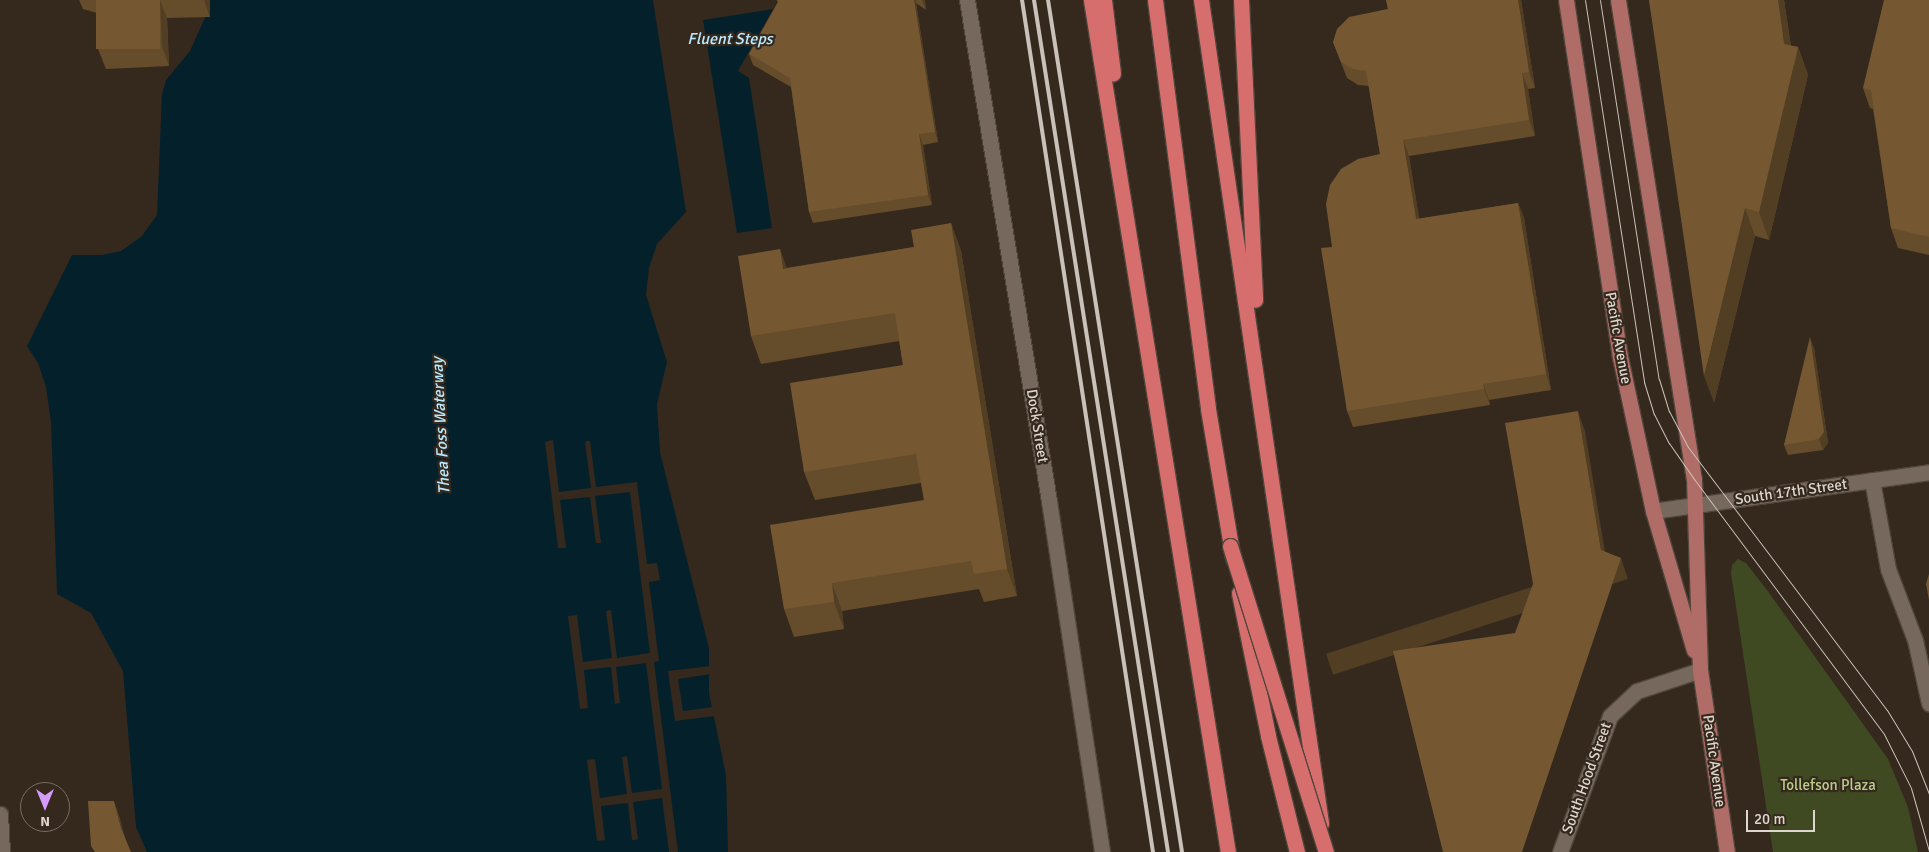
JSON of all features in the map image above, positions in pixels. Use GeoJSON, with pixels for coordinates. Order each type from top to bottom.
{"type":"FeatureCollection","features":[{"type":"Feature","properties":{"kind":"highway"},"geometry":{"type":"LineString","coordinates":[[1091,0],[1228,852]]}},
{"type":"Feature","properties":{"kind":"highway"},"geometry":{"type":"LineString","coordinates":[[1104,0],[1140,296]]}},
{"type":"Feature","properties":{"kind":"highway"},"geometry":{"type":"LineString","coordinates":[[1155,0],[1208,409],[1230,546],[1268,736],[1298,852]]}},
{"type":"Feature","properties":{"kind":"highway"},"geometry":{"type":"LineString","coordinates":[[1201,0],[1261,398],[1325,852]]}},
{"type":"Feature","properties":{"kind":"highway"},"geometry":{"type":"LineString","coordinates":[[1241,0],[1261,398]]}},
{"type":"Feature","properties":{"kind":"highway"},"geometry":{"type":"LineString","coordinates":[[1230,546],[1325,852]]}},
{"type":"Feature","properties":{"kind":"main road","name":"Pacific Avenue"},"geometry":{"type":"LineString","coordinates":[[1566,0],[1620,357],[1653,511],[1700,670]]}},
{"type":"Feature","properties":{"kind":"main road","name":"Pacific Avenue"},"geometry":{"type":"LineString","coordinates":[[1618,0],[1696,505],[1700,670],[1727,852]]}},
{"type":"Feature","properties":{"kind":"street","name":"Dock Street"},"geometry":{"type":"LineString","coordinates":[[966,0],[1043,462],[1102,852]]}},
{"type":"Feature","properties":{"kind":"street","name":"South 17th Street"},"geometry":{"type":"LineString","coordinates":[[1653,511],[1929,472]]}},
{"type":"Feature","properties":{"kind":"street"},"geometry":{"type":"LineString","coordinates":[[1872,480],[1888,569],[1915,640],[1929,703]]}},
{"type":"Feature","properties":{"kind":"street","name":"South Hood Street"},"geometry":{"type":"LineString","coordinates":[[1560,852],[1610,716],[1637,691],[1700,670]]}},
{"type":"Feature","properties":{"kind":"street"},"geometry":{"type":"LineString","coordinates":[[0,814],[2,852]]}},
{"type":"Feature","properties":{"kind":"green space","name":"Tollefson Plaza"},"geometry":{"type":"Polygon","coordinates":[[[1738,559],[1746,563],[1767,590],[1888,759],[1908,807],[1918,852],[1773,852],[1731,573],[1732,565],[1738,559]]]}},
{"type":"Feature","properties":{"kind":"water","name":"Thea Foss Waterway"},"geometry":{"type":"Polygon","coordinates":[[[208,0],[653,0],[686,212],[657,244],[649,268],[646,295],[667,362],[657,404],[660,452],[709,648],[709,693],[726,775],[728,852],[147,852],[136,827],[123,671],[91,613],[57,594],[51,422],[46,387],[38,363],[27,346],[72,255],[102,255],[121,251],[142,236],[157,215],[162,94],[166,80],[190,51],[207,13],[208,0]]]}},
{"type":"Feature","properties":{"kind":"water","name":"Fluent Steps"},"geometry":{"type":"Polygon","coordinates":[[[773,9],[738,71],[749,78],[772,228],[737,233],[703,20],[773,9]]]}},
{"type":"Feature","properties":{"kind":"pier"},"geometry":{"type":"Polygon","coordinates":[[[553,440],[559,492],[591,488],[585,442],[588,441],[590,441],[596,487],[637,482],[647,564],[657,563],[660,580],[649,582],[659,661],[654,662],[678,852],[669,852],[662,798],[633,802],[638,839],[635,840],[632,840],[628,803],[601,806],[605,840],[597,841],[587,760],[595,759],[600,798],[627,794],[622,757],[627,756],[632,793],[662,789],[646,663],[616,667],[620,703],[615,704],[611,667],[584,670],[588,708],[580,709],[568,616],[577,615],[583,662],[612,658],[606,611],[611,610],[617,658],[650,653],[630,492],[595,496],[601,543],[596,543],[590,497],[560,500],[566,548],[558,548],[545,442],[553,440]]]}},
{"type":"Feature","properties":{"kind":"pier"},"geometry":{"type":"Polygon","coordinates":[[[711,666],[711,674],[678,679],[683,711],[714,707],[715,716],[675,721],[668,671],[711,666]]]}},
{"type":"Feature","properties":{"kind":"building"},"geometry":{"type":"Polygon","coordinates":[[[96,0],[160,0],[160,49],[96,49],[96,0]]]}},
{"type":"Feature","properties":{"kind":"building"},"geometry":{"type":"Polygon","coordinates":[[[777,0],[914,0],[935,132],[919,134],[928,195],[809,212],[790,78],[749,54],[778,2],[777,0]]]}},
{"type":"Feature","properties":{"kind":"building"},"geometry":{"type":"Polygon","coordinates":[[[1386,0],[1518,0],[1529,72],[1522,73],[1529,120],[1403,140],[1416,219],[1518,203],[1546,374],[1483,384],[1484,389],[1347,411],[1321,248],[1332,247],[1326,204],[1330,185],[1341,169],[1358,159],[1380,154],[1366,71],[1353,69],[1341,62],[1333,42],[1337,29],[1349,17],[1388,9],[1386,0]]]}},
{"type":"Feature","properties":{"kind":"building"},"geometry":{"type":"Polygon","coordinates":[[[1649,0],[1778,0],[1784,44],[1798,47],[1759,212],[1745,208],[1704,376],[1649,0]]]}},
{"type":"Feature","properties":{"kind":"building"},"geometry":{"type":"Polygon","coordinates":[[[1884,0],[1929,0],[1929,237],[1891,228],[1871,90],[1863,88],[1884,0]]]}},
{"type":"Feature","properties":{"kind":"building"},"geometry":{"type":"Polygon","coordinates":[[[951,223],[1007,569],[974,574],[971,561],[832,583],[834,602],[784,609],[770,525],[924,500],[916,454],[804,472],[790,383],[903,365],[895,313],[751,336],[738,256],[780,249],[783,269],[914,247],[911,230],[951,223]]]}},
{"type":"Feature","properties":{"kind":"building"},"geometry":{"type":"Polygon","coordinates":[[[1810,337],[1824,432],[1819,439],[1784,445],[1810,337]]]}},
{"type":"Feature","properties":{"kind":"building"},"geometry":{"type":"Polygon","coordinates":[[[1578,411],[1601,550],[1621,558],[1522,852],[1443,852],[1393,651],[1515,633],[1533,584],[1505,423],[1578,411]]]}},
{"type":"Feature","properties":{"kind":"building"},"geometry":{"type":"Polygon","coordinates":[[[1929,574],[1929,600],[1926,584],[1929,574]]]}},
{"type":"Feature","properties":{"kind":"building"},"geometry":{"type":"Polygon","coordinates":[[[88,801],[114,801],[121,828],[131,852],[95,852],[91,846],[88,801]]]}},
{"type":"Feature","properties":{"kind":"tram line"},"geometry":{"type":"LineString","coordinates":[[1585,0],[1644,382],[1654,414],[1669,443],[1694,479],[1884,734],[1911,788],[1929,851]]}},
{"type":"Feature","properties":{"kind":"tram line"},"geometry":{"type":"LineString","coordinates":[[1600,0],[1659,379],[1669,411],[1688,447],[1887,710],[1912,751],[1929,794]]}},
{"type":"Feature","properties":{"kind":"railway"},"geometry":{"type":"LineString","coordinates":[[1022,0],[1153,852]]}},
{"type":"Feature","properties":{"kind":"railway"},"geometry":{"type":"LineString","coordinates":[[1034,0],[1168,852]]}},
{"type":"Feature","properties":{"kind":"railway"},"geometry":{"type":"LineString","coordinates":[[1048,0],[1182,852]]}}]}
